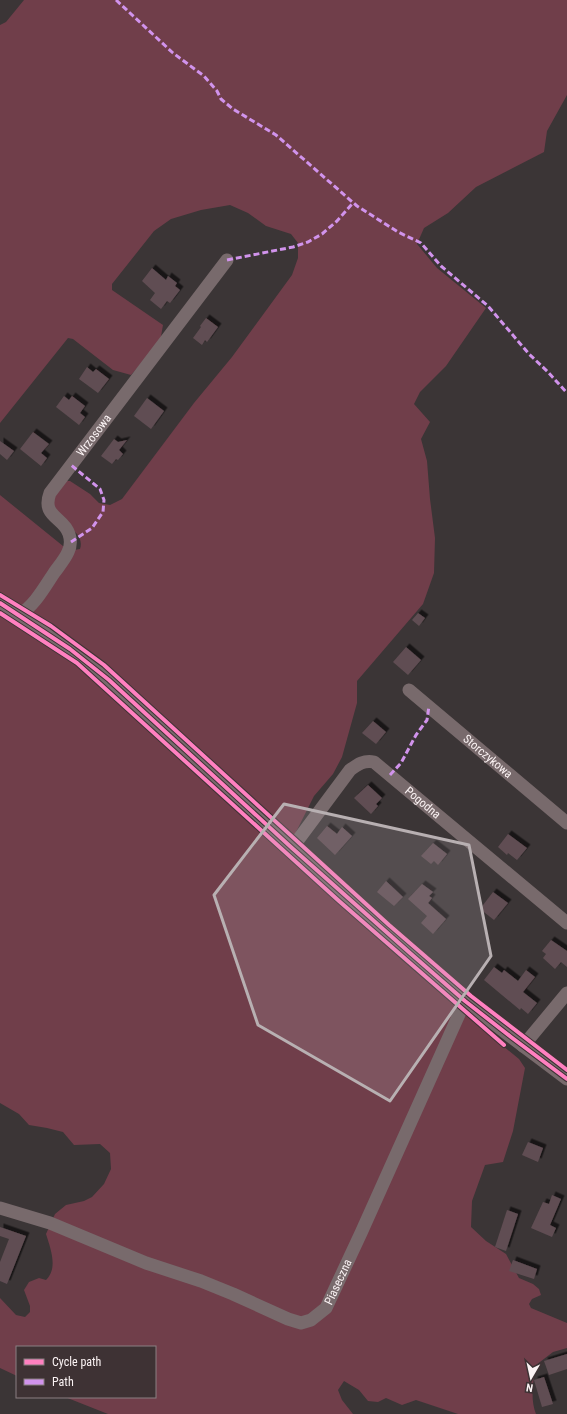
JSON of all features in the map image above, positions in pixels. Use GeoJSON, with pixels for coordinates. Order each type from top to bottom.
{"type":"FeatureCollection","features":[{"type":"Feature","properties":{"kind":"street","name":"Wrzosowa"},"geometry":{"type":"LineString","coordinates":[[19,615],[26,610],[39,594],[68,553],[71,542],[69,532],[49,510],[47,500],[50,493],[227,260]]}},
{"type":"Feature","properties":{"kind":"street"},"geometry":{"type":"LineString","coordinates":[[0,603],[70,649],[109,680],[292,848],[466,1001],[567,1079]]}},
{"type":"Feature","properties":{"kind":"street","name":"Storczykowa"},"geometry":{"type":"LineString","coordinates":[[409,690],[567,822]]}},
{"type":"Feature","properties":{"kind":"street","name":"Pogodna"},"geometry":{"type":"LineString","coordinates":[[292,848],[350,770],[367,761],[374,762],[567,923]]}},
{"type":"Feature","properties":{"kind":"street"},"geometry":{"type":"LineString","coordinates":[[524,1046],[567,993]]}},
{"type":"Feature","properties":{"kind":"street","name":"Piaseczna"},"geometry":{"type":"LineString","coordinates":[[0,1208],[50,1223],[146,1263],[233,1294],[288,1319],[301,1323],[312,1320],[326,1308],[466,1001]]}},
{"type":"Feature","properties":{"kind":"highlighted area"},"geometry":{"type":"Polygon","coordinates":[[[284,804],[469,845],[491,956],[390,1101],[258,1025],[214,895],[284,804]]]}},
{"type":"Feature","properties":{"kind":"shaded area"},"geometry":{"type":"Polygon","coordinates":[[[24,0],[567,0],[567,95],[547,131],[544,152],[476,187],[448,213],[424,228],[417,244],[437,268],[486,308],[446,366],[420,392],[414,404],[430,422],[421,439],[427,461],[435,538],[434,573],[423,604],[357,681],[357,703],[342,757],[333,774],[314,796],[295,834],[280,850],[402,960],[519,1059],[525,1068],[513,1131],[503,1162],[485,1165],[472,1201],[471,1227],[486,1241],[506,1254],[519,1278],[533,1284],[539,1289],[541,1295],[532,1299],[529,1304],[531,1308],[567,1323],[567,1348],[553,1352],[536,1365],[533,1383],[533,1403],[536,1414],[458,1414],[416,1400],[402,1405],[386,1398],[378,1402],[368,1401],[359,1390],[344,1381],[338,1390],[342,1400],[353,1414],[108,1414],[68,1398],[156,1398],[156,1346],[16,1346],[16,1376],[0,1368],[0,1298],[16,1315],[25,1317],[30,1312],[30,1306],[24,1290],[29,1282],[39,1278],[46,1280],[50,1275],[53,1264],[46,1234],[55,1214],[66,1205],[84,1201],[92,1197],[104,1184],[111,1169],[110,1153],[100,1144],[74,1145],[63,1132],[29,1125],[19,1114],[0,1103],[0,495],[63,546],[74,550],[80,549],[81,542],[78,535],[56,515],[52,508],[53,498],[62,481],[70,481],[90,494],[99,503],[110,505],[122,499],[194,403],[232,357],[292,275],[298,258],[298,243],[291,234],[266,226],[248,213],[230,205],[201,210],[171,219],[154,231],[112,284],[112,290],[163,325],[160,342],[131,375],[113,370],[73,339],[68,338],[0,423],[0,25],[6,22],[24,0]]]}},
{"type":"Feature","properties":{"kind":"building"},"geometry":{"type":"Polygon","coordinates":[[[152,268],[166,280],[168,276],[177,283],[175,286],[180,290],[170,303],[167,301],[161,309],[150,300],[155,293],[142,281],[152,268]]]}},
{"type":"Feature","properties":{"kind":"building"},"geometry":{"type":"Polygon","coordinates":[[[206,318],[218,327],[207,342],[205,340],[202,345],[193,338],[206,318]]]}},
{"type":"Feature","properties":{"kind":"building"},"geometry":{"type":"Polygon","coordinates":[[[87,367],[93,372],[96,369],[109,379],[98,393],[79,379],[87,367]]]}},
{"type":"Feature","properties":{"kind":"building"},"geometry":{"type":"Polygon","coordinates":[[[64,396],[69,400],[72,396],[85,406],[80,413],[85,417],[79,425],[56,407],[64,396]]]}},
{"type":"Feature","properties":{"kind":"building"},"geometry":{"type":"Polygon","coordinates":[[[147,398],[164,411],[151,429],[134,416],[147,398]]]}},
{"type":"Feature","properties":{"kind":"building"},"geometry":{"type":"Polygon","coordinates":[[[33,432],[49,444],[41,453],[47,458],[41,466],[20,449],[33,432]]]}},
{"type":"Feature","properties":{"kind":"building"},"geometry":{"type":"Polygon","coordinates":[[[114,439],[118,442],[127,440],[119,450],[123,454],[112,464],[101,456],[114,439]]]}},
{"type":"Feature","properties":{"kind":"building"},"geometry":{"type":"Polygon","coordinates":[[[0,441],[14,451],[7,460],[0,454],[0,441]]]}},
{"type":"Feature","properties":{"kind":"building"},"geometry":{"type":"Polygon","coordinates":[[[418,613],[425,618],[419,626],[412,620],[418,613]]]}},
{"type":"Feature","properties":{"kind":"building"},"geometry":{"type":"Polygon","coordinates":[[[406,647],[421,660],[408,675],[393,662],[406,647]]]}},
{"type":"Feature","properties":{"kind":"building"},"geometry":{"type":"Polygon","coordinates":[[[373,721],[386,732],[376,744],[362,733],[373,721]]]}},
{"type":"Feature","properties":{"kind":"building"},"geometry":{"type":"Polygon","coordinates":[[[368,785],[382,798],[376,804],[378,806],[371,814],[354,798],[368,785]]]}},
{"type":"Feature","properties":{"kind":"building"},"geometry":{"type":"Polygon","coordinates":[[[327,826],[337,834],[342,827],[352,836],[335,855],[317,838],[327,826]]]}},
{"type":"Feature","properties":{"kind":"building"},"geometry":{"type":"Polygon","coordinates":[[[508,834],[527,848],[517,860],[508,853],[507,855],[498,847],[508,834]]]}},
{"type":"Feature","properties":{"kind":"building"},"geometry":{"type":"Polygon","coordinates":[[[433,843],[447,854],[438,865],[434,861],[431,864],[421,856],[433,843]]]}},
{"type":"Feature","properties":{"kind":"building"},"geometry":{"type":"Polygon","coordinates":[[[386,881],[403,897],[394,906],[377,892],[386,881]]]}},
{"type":"Feature","properties":{"kind":"building"},"geometry":{"type":"Polygon","coordinates":[[[422,884],[433,892],[429,896],[432,898],[428,903],[446,919],[433,934],[421,923],[427,916],[408,899],[422,884]]]}},
{"type":"Feature","properties":{"kind":"building"},"geometry":{"type":"Polygon","coordinates":[[[493,892],[508,903],[494,920],[480,909],[493,892]]]}},
{"type":"Feature","properties":{"kind":"building"},"geometry":{"type":"Polygon","coordinates":[[[551,940],[567,951],[567,967],[561,962],[555,969],[543,958],[546,954],[542,951],[551,940]]]}},
{"type":"Feature","properties":{"kind":"building"},"geometry":{"type":"Polygon","coordinates":[[[494,967],[502,973],[504,970],[518,981],[526,970],[535,977],[523,992],[537,1003],[528,1014],[521,1008],[520,1010],[484,980],[494,967]]]}},
{"type":"Feature","properties":{"kind":"building"},"geometry":{"type":"Polygon","coordinates":[[[528,1142],[543,1148],[538,1162],[522,1155],[528,1142]]]}},
{"type":"Feature","properties":{"kind":"building"},"geometry":{"type":"Polygon","coordinates":[[[552,1195],[561,1199],[550,1225],[556,1228],[552,1237],[531,1228],[543,1202],[549,1204],[552,1195]]]}},
{"type":"Feature","properties":{"kind":"building"},"geometry":{"type":"Polygon","coordinates":[[[507,1210],[518,1214],[506,1251],[495,1247],[507,1210]]]}},
{"type":"Feature","properties":{"kind":"building"},"geometry":{"type":"Polygon","coordinates":[[[0,1227],[26,1236],[7,1284],[0,1281],[0,1262],[9,1239],[0,1236],[0,1227]]]}},
{"type":"Feature","properties":{"kind":"building"},"geometry":{"type":"Polygon","coordinates":[[[513,1260],[537,1269],[534,1279],[509,1271],[513,1260]]]}},
{"type":"Feature","properties":{"kind":"building"},"geometry":{"type":"Polygon","coordinates":[[[567,1354],[567,1369],[549,1375],[544,1361],[567,1354]]]}},
{"type":"Feature","properties":{"kind":"building"},"geometry":{"type":"Polygon","coordinates":[[[544,1377],[553,1404],[542,1407],[534,1380],[544,1377]]]}},
{"type":"Feature","properties":{"kind":"marked path"},"geometry":{"type":"LineString","coordinates":[[116,0],[173,53],[204,76],[217,91],[221,99],[233,109],[276,135],[357,206],[398,232],[421,243],[441,266],[488,306],[529,354],[567,393]]}},
{"type":"Feature","properties":{"kind":"marked path"},"geometry":{"type":"LineString","coordinates":[[227,260],[293,247],[308,242],[322,234],[337,221],[353,203]]}},
{"type":"Feature","properties":{"kind":"marked path"},"geometry":{"type":"LineString","coordinates":[[71,465],[100,489],[104,500],[103,512],[92,528],[71,542]]}},
{"type":"Feature","properties":{"kind":"marked path"},"geometry":{"type":"LineString","coordinates":[[390,775],[401,763],[416,735],[427,720],[429,706]]}},
{"type":"Feature","properties":{"kind":"cycle path"},"geometry":{"type":"LineString","coordinates":[[0,595],[51,626],[104,665],[389,925],[471,996],[567,1070]]}},
{"type":"Feature","properties":{"kind":"cycle path"},"geometry":{"type":"LineString","coordinates":[[0,603],[70,649],[109,680],[292,848],[465,1001],[567,1079]]}},
{"type":"Feature","properties":{"kind":"cycle path"},"geometry":{"type":"LineString","coordinates":[[0,613],[77,663],[339,901],[504,1045]]}}]}
